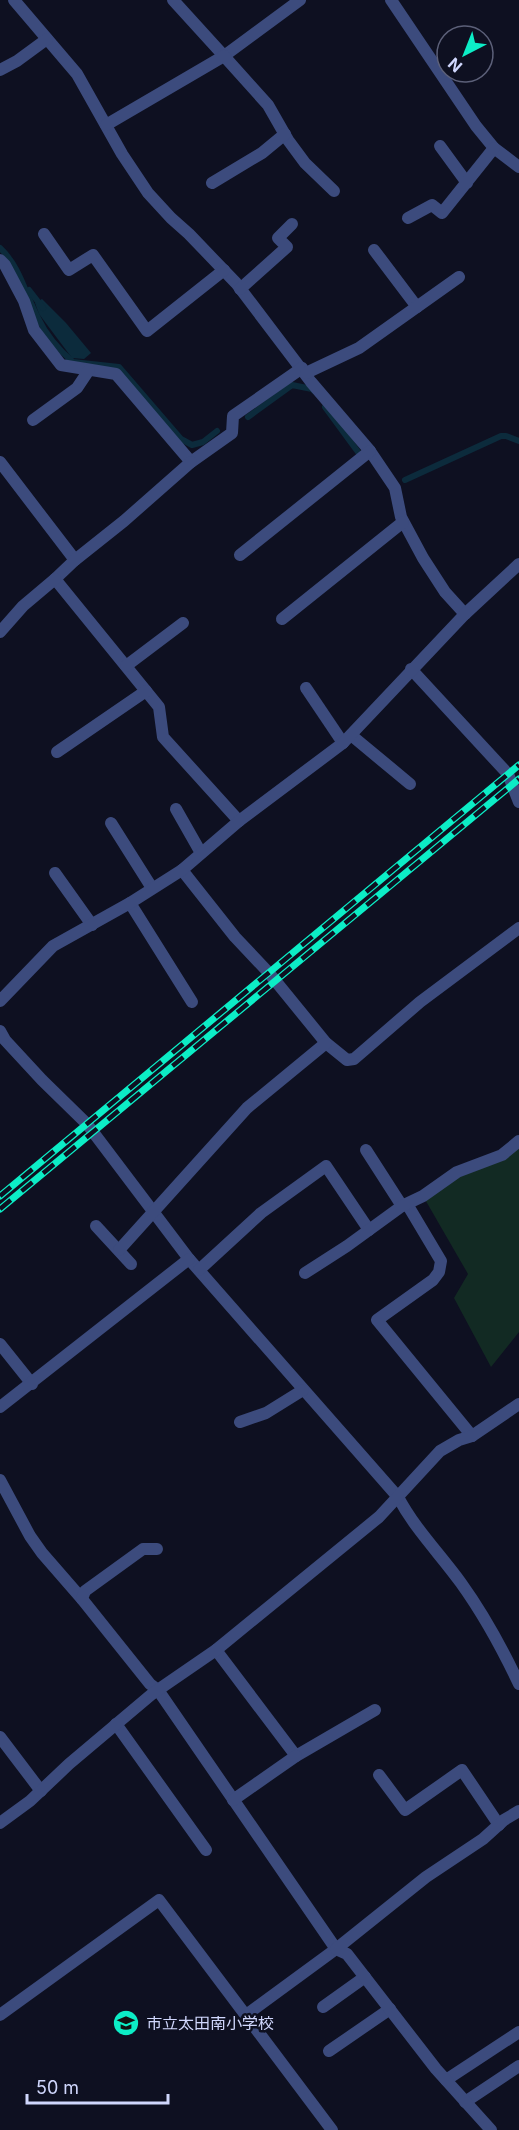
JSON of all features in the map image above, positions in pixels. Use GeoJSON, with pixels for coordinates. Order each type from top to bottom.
{"type":"FeatureCollection","features":[{"type":"Feature","properties":{"kind":"street"},"geometry":{"type":"LineString","coordinates":[[14,0],[76,74],[148,192],[224,270],[370,451],[395,488],[403,522],[423,558],[445,592],[465,614]]}},
{"type":"Feature","properties":{"kind":"street"},"geometry":{"type":"LineString","coordinates":[[173,0],[268,105],[305,163],[334,191]]}},
{"type":"Feature","properties":{"kind":"street"},"geometry":{"type":"LineString","coordinates":[[106,125],[224,56],[300,0]]}},
{"type":"Feature","properties":{"kind":"street"},"geometry":{"type":"LineString","coordinates":[[391,0],[476,126],[494,148],[519,167]]}},
{"type":"Feature","properties":{"kind":"street"},"geometry":{"type":"LineString","coordinates":[[0,70],[17,61],[47,39]]}},
{"type":"Feature","properties":{"kind":"street"},"geometry":{"type":"LineString","coordinates":[[212,183],[262,153],[285,134]]}},
{"type":"Feature","properties":{"kind":"street"},"geometry":{"type":"LineString","coordinates":[[440,146],[466,183]]}},
{"type":"Feature","properties":{"kind":"street"},"geometry":{"type":"LineString","coordinates":[[408,218],[432,206],[441,213],[494,148]]}},
{"type":"Feature","properties":{"kind":"street"},"geometry":{"type":"LineString","coordinates":[[240,289],[287,247],[278,237],[292,224]]}},
{"type":"Feature","properties":{"kind":"street"},"geometry":{"type":"LineString","coordinates":[[44,234],[69,270],[93,255],[147,332],[224,270]]}},
{"type":"Feature","properties":{"kind":"street"},"geometry":{"type":"LineString","coordinates":[[374,250],[417,307]]}},
{"type":"Feature","properties":{"kind":"street"},"geometry":{"type":"LineString","coordinates":[[0,260],[5,264],[24,302],[34,330],[61,365],[116,374],[191,462]]}},
{"type":"Feature","properties":{"kind":"street"},"geometry":{"type":"LineString","coordinates":[[0,632],[23,606],[75,560],[124,521],[191,462],[232,433],[233,416],[304,371],[359,348],[459,277]]}},
{"type":"Feature","properties":{"kind":"street"},"geometry":{"type":"LineString","coordinates":[[33,420],[77,388],[89,370]]}},
{"type":"Feature","properties":{"kind":"street"},"geometry":{"type":"LineString","coordinates":[[240,555],[370,451]]}},
{"type":"Feature","properties":{"kind":"street"},"geometry":{"type":"LineString","coordinates":[[0,462],[75,560]]}},
{"type":"Feature","properties":{"kind":"street"},"geometry":{"type":"LineString","coordinates":[[282,619],[403,522]]}},
{"type":"Feature","properties":{"kind":"street"},"geometry":{"type":"LineString","coordinates":[[0,1001],[53,946],[130,903],[182,870],[239,821],[347,739],[465,614],[519,564]]}},
{"type":"Feature","properties":{"kind":"street"},"geometry":{"type":"LineString","coordinates":[[55,579],[159,707],[163,737],[239,821]]}},
{"type":"Feature","properties":{"kind":"street"},"geometry":{"type":"LineString","coordinates":[[126,666],[183,623]]}},
{"type":"Feature","properties":{"kind":"street"},"geometry":{"type":"LineString","coordinates":[[411,669],[507,774],[519,802]]}},
{"type":"Feature","properties":{"kind":"street"},"geometry":{"type":"LineString","coordinates":[[306,688],[347,739],[410,784]]}},
{"type":"Feature","properties":{"kind":"street"},"geometry":{"type":"LineString","coordinates":[[57,752],[146,691]]}},
{"type":"Feature","properties":{"kind":"street"},"geometry":{"type":"LineString","coordinates":[[176,809],[201,853]]}},
{"type":"Feature","properties":{"kind":"street"},"geometry":{"type":"LineString","coordinates":[[111,823],[152,888]]}},
{"type":"Feature","properties":{"kind":"street"},"geometry":{"type":"LineString","coordinates":[[182,870],[235,937],[269,973],[326,1043],[347,1060],[354,1059],[420,1002],[519,928]]}},
{"type":"Feature","properties":{"kind":"street"},"geometry":{"type":"LineString","coordinates":[[55,873],[92,925]]}},
{"type":"Feature","properties":{"kind":"street"},"geometry":{"type":"LineString","coordinates":[[130,903],[192,1002]]}},
{"type":"Feature","properties":{"kind":"street"},"geometry":{"type":"LineString","coordinates":[[0,1031],[5,1040],[42,1080],[87,1124],[189,1259],[398,1497],[410,1520],[461,1583],[499,1641],[519,1684]]}},
{"type":"Feature","properties":{"kind":"street"},"geometry":{"type":"LineString","coordinates":[[119,1250],[247,1108],[326,1043]]}},
{"type":"Feature","properties":{"kind":"street"},"geometry":{"type":"LineString","coordinates":[[305,1273],[404,1205],[423,1196],[457,1172],[502,1155],[519,1141]]}},
{"type":"Feature","properties":{"kind":"street"},"geometry":{"type":"LineString","coordinates":[[366,1150],[441,1261],[439,1272],[433,1280],[377,1320],[472,1436]]}},
{"type":"Feature","properties":{"kind":"street"},"geometry":{"type":"LineString","coordinates":[[199,1270],[261,1213],[326,1166],[369,1230]]}},
{"type":"Feature","properties":{"kind":"street"},"geometry":{"type":"LineString","coordinates":[[96,1226],[131,1264]]}},
{"type":"Feature","properties":{"kind":"street"},"geometry":{"type":"LineString","coordinates":[[0,1407],[189,1259]]}},
{"type":"Feature","properties":{"kind":"street"},"geometry":{"type":"LineString","coordinates":[[0,1344],[32,1384]]}},
{"type":"Feature","properties":{"kind":"street"},"geometry":{"type":"LineString","coordinates":[[240,1422],[266,1413],[303,1390]]}},
{"type":"Feature","properties":{"kind":"street"},"geometry":{"type":"LineString","coordinates":[[0,1823],[41,1791],[158,1690],[216,1650],[379,1517],[440,1451],[459,1440],[472,1436],[519,1404]]}},
{"type":"Feature","properties":{"kind":"street"},"geometry":{"type":"LineString","coordinates":[[0,1480],[42,1553],[158,1690],[336,1949],[347,1954],[446,2080],[491,2130]]}},
{"type":"Feature","properties":{"kind":"street"},"geometry":{"type":"LineString","coordinates":[[82,1599],[85,1591],[143,1549],[156,1549]]}},
{"type":"Feature","properties":{"kind":"street"},"geometry":{"type":"LineString","coordinates":[[216,1650],[296,1756]]}},
{"type":"Feature","properties":{"kind":"street"},"geometry":{"type":"LineString","coordinates":[[233,1800],[296,1756],[375,1710]]}},
{"type":"Feature","properties":{"kind":"street"},"geometry":{"type":"LineString","coordinates":[[116,1724],[206,1850]]}},
{"type":"Feature","properties":{"kind":"street"},"geometry":{"type":"LineString","coordinates":[[0,1737],[41,1791]]}},
{"type":"Feature","properties":{"kind":"street"},"geometry":{"type":"LineString","coordinates":[[380,1774],[405,1810],[462,1770],[499,1825]]}},
{"type":"Feature","properties":{"kind":"street"},"geometry":{"type":"LineString","coordinates":[[246,2015],[336,1949],[426,1877],[483,1839],[519,1811]]}},
{"type":"Feature","properties":{"kind":"street"},"geometry":{"type":"LineString","coordinates":[[0,2015],[159,1900],[332,2130]]}},
{"type":"Feature","properties":{"kind":"street"},"geometry":{"type":"LineString","coordinates":[[323,2007],[365,1977]]}},
{"type":"Feature","properties":{"kind":"street"},"geometry":{"type":"LineString","coordinates":[[328,2051],[390,2009]]}},
{"type":"Feature","properties":{"kind":"street"},"geometry":{"type":"LineString","coordinates":[[446,2080],[519,2032]]}},
{"type":"Feature","properties":{"kind":"street"},"geometry":{"type":"LineString","coordinates":[[465,2102],[519,2066]]}},
{"type":"Feature","properties":{"kind":"green space"},"geometry":{"type":"Polygon","coordinates":[[[519,1141],[519,1332],[491,1367],[454,1298],[468,1274],[423,1196],[519,1141]]]}},
{"type":"Feature","properties":{"kind":"water"},"geometry":{"type":"Polygon","coordinates":[[[42,299],[91,353],[84,359],[72,358],[39,314],[35,303],[42,299]]]}},
{"type":"Feature","properties":{"kind":"waterway"},"geometry":{"type":"LineString","coordinates":[[0,248],[18,273],[33,309],[45,330],[73,362],[119,367],[181,439],[192,445],[203,442],[217,431]]}},
{"type":"Feature","properties":{"kind":"waterway"},"geometry":{"type":"LineString","coordinates":[[29,290],[43,308]]}},
{"type":"Feature","properties":{"kind":"waterway"},"geometry":{"type":"LineString","coordinates":[[248,417],[292,385],[314,391]]}},
{"type":"Feature","properties":{"kind":"waterway"},"geometry":{"type":"LineString","coordinates":[[325,407],[358,452]]}},
{"type":"Feature","properties":{"kind":"waterway"},"geometry":{"type":"LineString","coordinates":[[405,480],[501,436],[519,441]]}},
{"type":"Feature","properties":{"kind":"railway"},"geometry":{"type":"LineString","coordinates":[[0,1196],[519,765]]}},
{"type":"Feature","properties":{"kind":"railway"},"geometry":{"type":"LineString","coordinates":[[0,1209],[519,779]]}},
{"type":"Feature","properties":{"kind":"place","name":"市立太田南小学校"},"geometry":{"type":"Point","coordinates":[126,2023]}}]}
